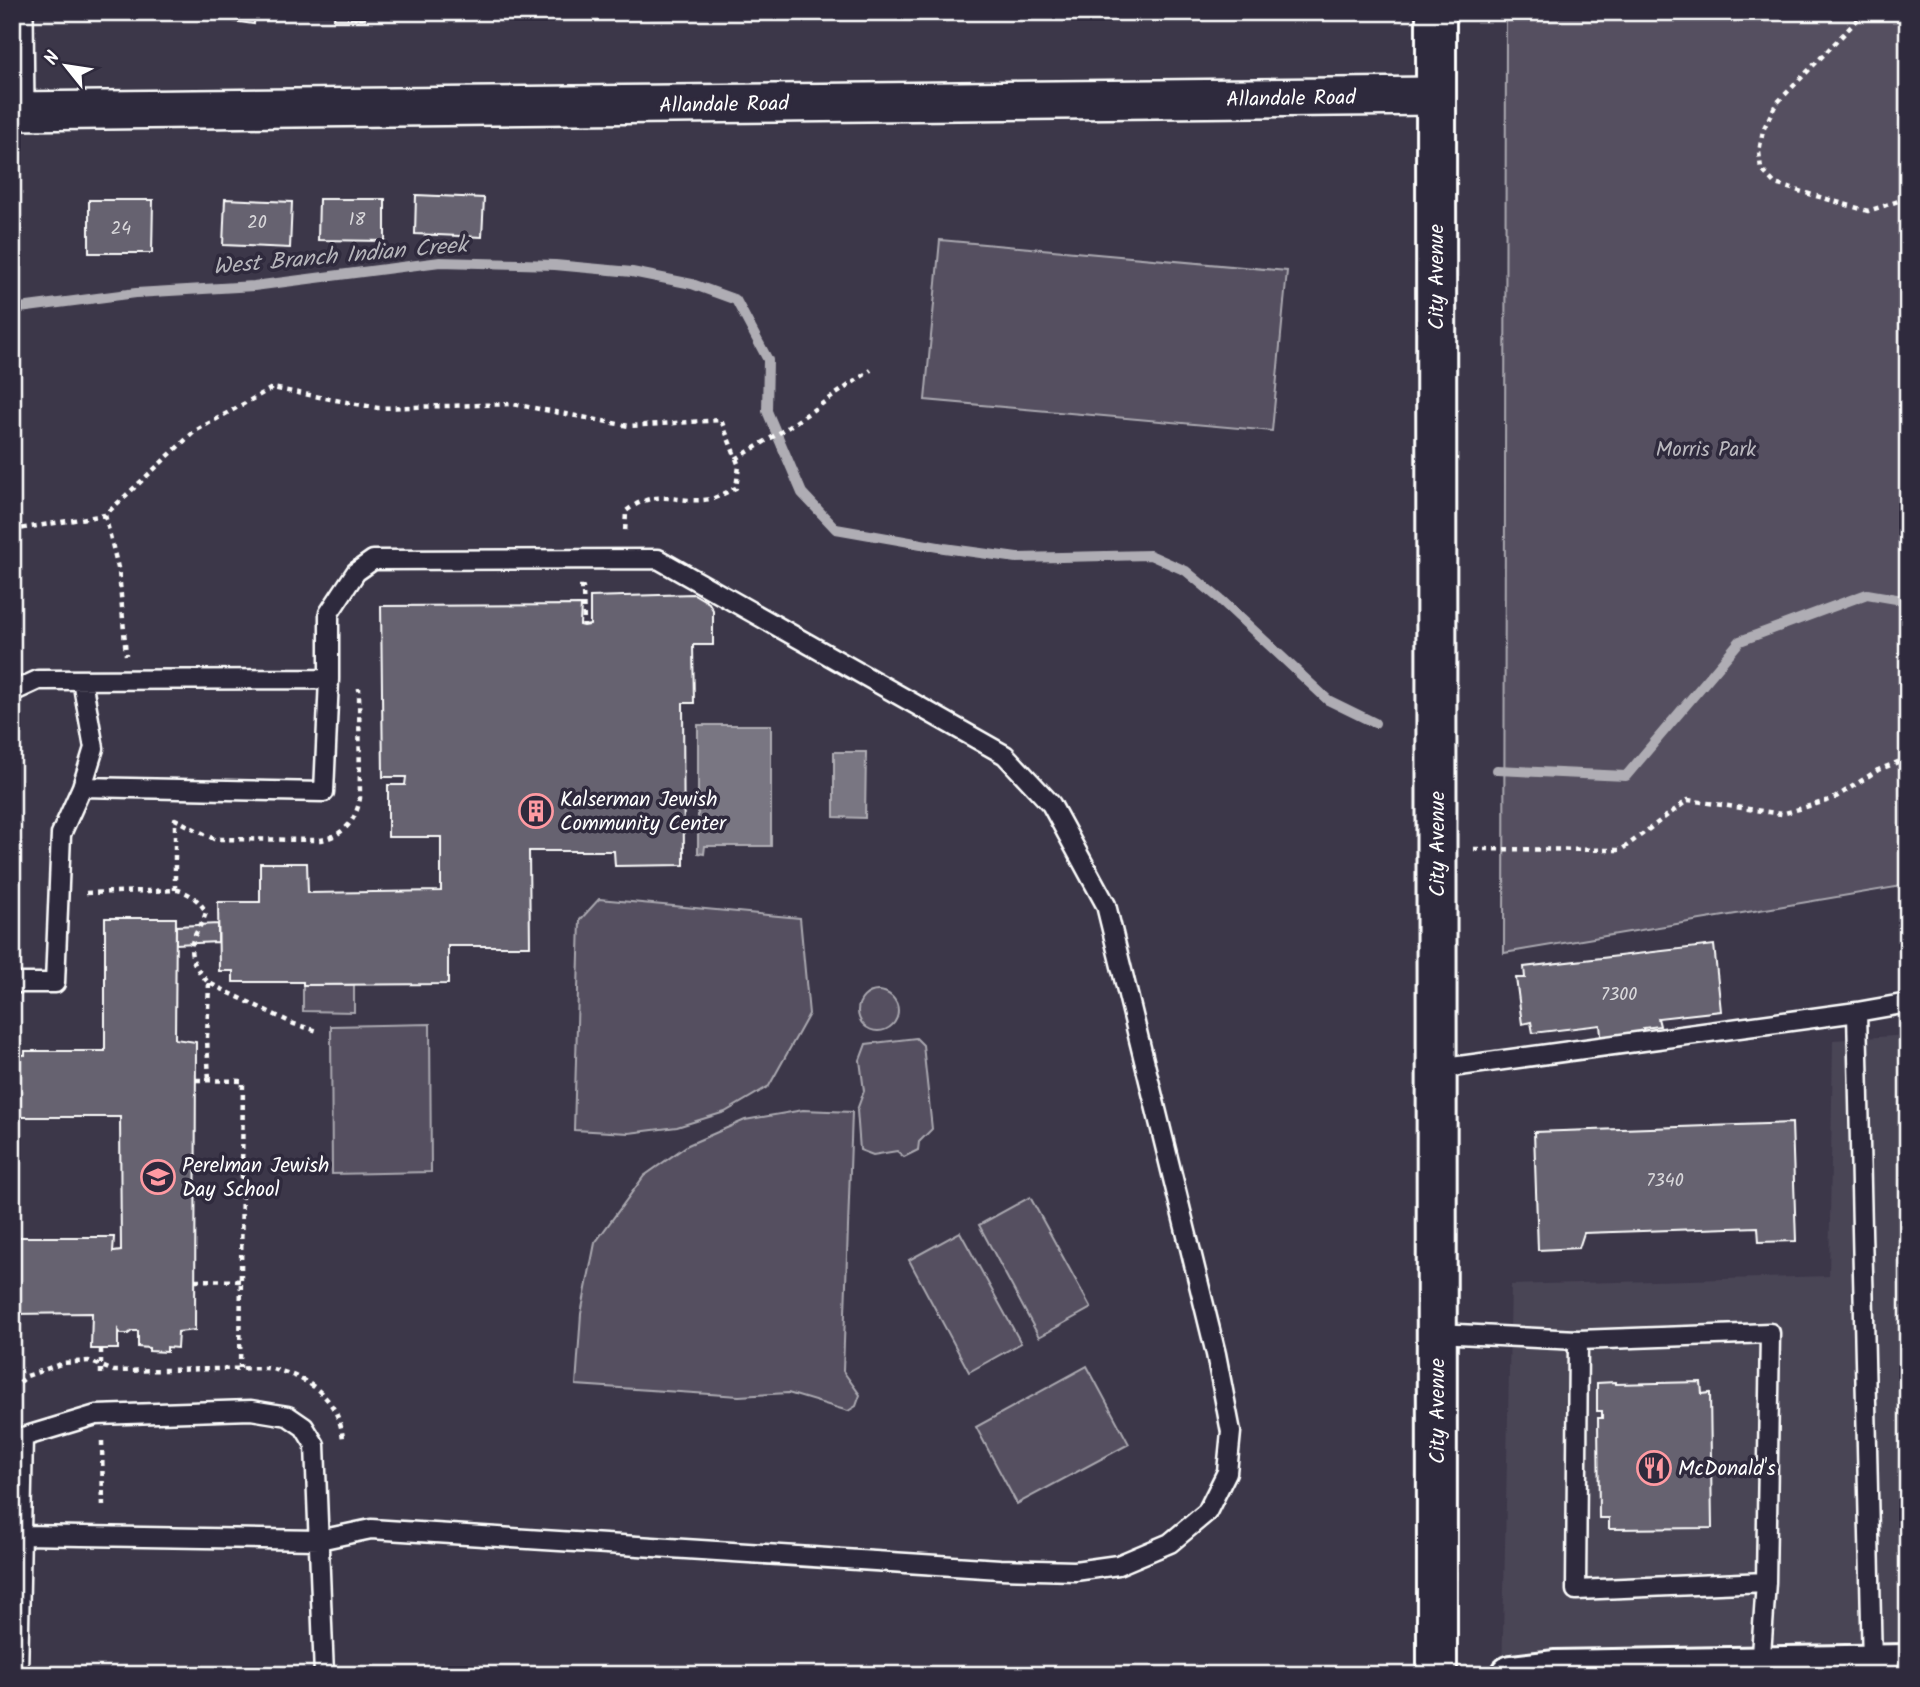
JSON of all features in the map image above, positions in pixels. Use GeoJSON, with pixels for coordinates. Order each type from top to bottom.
{"type":"FeatureCollection","features":[{"type":"Feature","properties":{"kind":"main road","name":"City Avenue"},"geometry":{"type":"LineString","coordinates":[[1436,12],[1437,1675]]}},
{"type":"Feature","properties":{"kind":"main road"},"geometry":{"type":"LineString","coordinates":[[1511,1675],[1760,1671],[1890,1664]]}},
{"type":"Feature","properties":{"kind":"street"},"geometry":{"type":"LineString","coordinates":[[13,111],[15,12]]}},
{"type":"Feature","properties":{"kind":"street","name":"Allandale Road"},"geometry":{"type":"LineString","coordinates":[[13,111],[1436,96]]}},
{"type":"Feature","properties":{"kind":"lane"},"geometry":{"type":"LineString","coordinates":[[22,1535],[318,1540],[371,1529],[1000,1569],[1075,1571],[1118,1565],[1170,1544],[1208,1512],[1227,1472],[1231,1432],[1216,1354],[1106,905],[1051,804],[1005,755],[921,706],[658,559],[373,560],[356,572],[329,613],[324,792],[82,787]]}},
{"type":"Feature","properties":{"kind":"lane"},"geometry":{"type":"LineString","coordinates":[[12,692],[37,680],[329,679]]}},
{"type":"Feature","properties":{"kind":"lane"},"geometry":{"type":"LineString","coordinates":[[12,984],[55,982],[61,834],[82,787],[94,748],[82,680]]}},
{"type":"Feature","properties":{"kind":"lane"},"geometry":{"type":"LineString","coordinates":[[1437,1069],[1908,1003]]}},
{"type":"Feature","properties":{"kind":"lane"},"geometry":{"type":"LineString","coordinates":[[1857,1012],[1890,1664]]}},
{"type":"Feature","properties":{"kind":"lane"},"geometry":{"type":"LineString","coordinates":[[1437,1333],[1578,1340],[1770,1333],[1766,1581],[1760,1671]]}},
{"type":"Feature","properties":{"kind":"lane"},"geometry":{"type":"LineString","coordinates":[[1578,1340],[1576,1590],[1766,1581]]}},
{"type":"Feature","properties":{"kind":"lane"},"geometry":{"type":"LineString","coordinates":[[18,1675],[22,1535],[18,1437],[96,1415],[251,1410],[288,1416],[304,1427],[315,1445],[324,1675]]}},
{"type":"Feature","properties":{"kind":"path"},"geometry":{"type":"LineString","coordinates":[[1865,12],[1776,104],[1763,130],[1759,152],[1761,169],[1775,184],[1868,211],[1908,198]]}},
{"type":"Feature","properties":{"kind":"path"},"geometry":{"type":"LineString","coordinates":[[736,459],[784,430],[871,370]]}},
{"type":"Feature","properties":{"kind":"path"},"geometry":{"type":"LineString","coordinates":[[12,530],[105,515],[195,431],[272,388],[378,408],[513,404],[629,426],[722,420],[739,466],[736,488],[711,499],[654,498],[639,501],[626,511],[625,559]]}},
{"type":"Feature","properties":{"kind":"path"},"geometry":{"type":"LineString","coordinates":[[105,515],[119,572],[128,679]]}},
{"type":"Feature","properties":{"kind":"path"},"geometry":{"type":"LineString","coordinates":[[570,588],[583,588],[584,626]]}},
{"type":"Feature","properties":{"kind":"path"},"geometry":{"type":"LineString","coordinates":[[175,890],[175,819],[214,839],[321,841],[334,837],[352,822],[358,812],[360,799],[358,681]]}},
{"type":"Feature","properties":{"kind":"path"},"geometry":{"type":"LineString","coordinates":[[1436,849],[1621,850],[1688,800],[1782,814],[1833,799],[1878,770],[1908,758]]}},
{"type":"Feature","properties":{"kind":"path"},"geometry":{"type":"LineString","coordinates":[[85,893],[175,890],[190,894],[206,912],[192,943],[192,956],[201,975],[209,983],[294,1024],[318,1031]]}},
{"type":"Feature","properties":{"kind":"path"},"geometry":{"type":"LineString","coordinates":[[209,983],[209,1081]]}},
{"type":"Feature","properties":{"kind":"path"},"geometry":{"type":"LineString","coordinates":[[196,1080],[243,1081],[240,1368]]}},
{"type":"Feature","properties":{"kind":"path"},"geometry":{"type":"LineString","coordinates":[[195,1280],[241,1281]]}},
{"type":"Feature","properties":{"kind":"path"},"geometry":{"type":"LineString","coordinates":[[101,1349],[101,1379]]}},
{"type":"Feature","properties":{"kind":"path"},"geometry":{"type":"LineString","coordinates":[[102,1430],[104,1535]]}},
{"type":"Feature","properties":{"kind":"shaded area"},"geometry":{"type":"Polygon","coordinates":[[[698,725],[771,725],[771,846],[705,846],[704,854],[698,853],[698,725]]]}},
{"type":"Feature","properties":{"kind":"shaded area"},"geometry":{"type":"Polygon","coordinates":[[[834,752],[866,752],[865,818],[834,817],[834,752]]]}},
{"type":"Feature","properties":{"kind":"shaded area"},"geometry":{"type":"Polygon","coordinates":[[[1908,1035],[1908,1675],[1502,1675],[1511,1285],[1829,1276],[1833,1040],[1908,1035]]]}},
{"type":"Feature","properties":{"kind":"green space","name":"Morris Park"},"geometry":{"type":"Polygon","coordinates":[[[1506,12],[1908,12],[1908,885],[1504,953],[1506,12]]]}},
{"type":"Feature","properties":{"kind":"green space"},"geometry":{"type":"Polygon","coordinates":[[[940,240],[1287,271],[1272,431],[925,400],[940,240]]]}},
{"type":"Feature","properties":{"kind":"green space"},"geometry":{"type":"Polygon","coordinates":[[[599,899],[800,918],[809,1014],[769,1086],[725,1112],[677,1127],[629,1133],[574,1130],[580,920],[599,899]]]}},
{"type":"Feature","properties":{"kind":"green space"},"geometry":{"type":"Polygon","coordinates":[[[303,985],[354,985],[354,1012],[303,1011],[303,985]]]}},
{"type":"Feature","properties":{"kind":"green space"},"geometry":{"type":"Polygon","coordinates":[[[878,991],[892,997],[898,1011],[892,1025],[878,1031],[864,1025],[858,1011],[864,997],[878,991]]]}},
{"type":"Feature","properties":{"kind":"green space"},"geometry":{"type":"Polygon","coordinates":[[[430,1024],[431,1172],[332,1174],[331,1026],[430,1024]]]}},
{"type":"Feature","properties":{"kind":"green space"},"geometry":{"type":"Polygon","coordinates":[[[916,1038],[923,1045],[932,1129],[919,1142],[918,1150],[904,1157],[897,1151],[873,1155],[860,1150],[857,1110],[864,1091],[860,1060],[866,1044],[916,1038]]]}},
{"type":"Feature","properties":{"kind":"green space"},"geometry":{"type":"Polygon","coordinates":[[[803,1110],[852,1112],[843,1371],[860,1395],[856,1406],[848,1411],[788,1393],[739,1396],[576,1385],[581,1314],[595,1243],[644,1176],[688,1145],[745,1120],[803,1110]]]}},
{"type":"Feature","properties":{"kind":"green space"},"geometry":{"type":"Polygon","coordinates":[[[1030,1197],[1091,1308],[1039,1337],[979,1225],[1030,1197]]]}},
{"type":"Feature","properties":{"kind":"green space"},"geometry":{"type":"Polygon","coordinates":[[[960,1232],[1021,1343],[969,1372],[909,1260],[960,1232]]]}},
{"type":"Feature","properties":{"kind":"green space"},"geometry":{"type":"Polygon","coordinates":[[[1087,1366],[1129,1444],[1017,1504],[976,1427],[1087,1366]]]}},
{"type":"Feature","properties":{"kind":"building"},"geometry":{"type":"Polygon","coordinates":[[[223,12],[255,12],[254,24],[232,21],[233,13],[223,12]]]}},
{"type":"Feature","properties":{"kind":"building"},"geometry":{"type":"Polygon","coordinates":[[[335,12],[365,12],[365,19],[334,19],[335,12]]]}},
{"type":"Feature","properties":{"kind":"building"},"geometry":{"type":"Polygon","coordinates":[[[425,12],[462,12],[461,18],[425,12]]]}},
{"type":"Feature","properties":{"kind":"building"},"geometry":{"type":"Polygon","coordinates":[[[543,12],[593,12],[592,15],[543,12]]]}},
{"type":"Feature","properties":{"kind":"building"},"geometry":{"type":"Polygon","coordinates":[[[647,12],[674,12],[674,18],[647,17],[647,12]]]}},
{"type":"Feature","properties":{"kind":"building"},"geometry":{"type":"Polygon","coordinates":[[[753,12],[778,12],[778,16],[753,16],[753,12]]]}},
{"type":"Feature","properties":{"kind":"building"},"geometry":{"type":"Polygon","coordinates":[[[416,195],[484,198],[482,237],[415,234],[416,195]]]}},
{"type":"Feature","properties":{"kind":"building"},"geometry":{"type":"Polygon","coordinates":[[[225,199],[292,202],[290,248],[223,245],[225,199]]]}},
{"type":"Feature","properties":{"kind":"building"},"geometry":{"type":"Polygon","coordinates":[[[319,199],[385,199],[385,241],[318,240],[319,199]]]}},
{"type":"Feature","properties":{"kind":"building"},"geometry":{"type":"Polygon","coordinates":[[[89,200],[153,200],[152,253],[89,253],[89,200]]]}},
{"type":"Feature","properties":{"kind":"building","name":"Kalserman Jewish Community Center"},"geometry":{"type":"Polygon","coordinates":[[[694,594],[709,603],[713,610],[713,645],[693,645],[694,703],[683,703],[684,865],[615,866],[614,851],[529,851],[530,946],[448,946],[448,984],[303,985],[303,982],[233,982],[233,971],[219,971],[218,902],[260,902],[260,863],[307,863],[308,893],[441,891],[441,837],[388,837],[388,785],[405,785],[406,777],[383,777],[381,606],[581,605],[580,625],[584,626],[590,625],[590,597],[694,594]]]}},
{"type":"Feature","properties":{"kind":"building","name":"Perelman Jewish Day School"},"geometry":{"type":"Polygon","coordinates":[[[105,918],[176,918],[175,1039],[196,1042],[195,1330],[178,1332],[177,1348],[167,1347],[167,1352],[138,1347],[138,1331],[121,1334],[118,1330],[118,1349],[91,1349],[92,1313],[12,1314],[12,1237],[114,1237],[113,1252],[121,1251],[120,1117],[19,1117],[20,1096],[12,1096],[12,1054],[25,1055],[25,1051],[105,1051],[105,918]]]}},
{"type":"Feature","properties":{"kind":"building"},"geometry":{"type":"Polygon","coordinates":[[[218,924],[218,942],[176,944],[176,926],[218,924]]]}},
{"type":"Feature","properties":{"kind":"building"},"geometry":{"type":"Polygon","coordinates":[[[1714,945],[1721,1011],[1658,1018],[1660,1026],[1643,1028],[1645,1040],[1602,1045],[1600,1025],[1533,1033],[1531,1022],[1522,1024],[1516,978],[1525,978],[1524,967],[1714,945]]]}},
{"type":"Feature","properties":{"kind":"building"},"geometry":{"type":"Polygon","coordinates":[[[1792,1123],[1796,1241],[1759,1242],[1758,1227],[1584,1233],[1579,1248],[1538,1250],[1534,1132],[1792,1123]]]}},
{"type":"Feature","properties":{"kind":"building","name":"McDonald's"},"geometry":{"type":"Polygon","coordinates":[[[1701,1382],[1702,1394],[1710,1393],[1712,1528],[1609,1529],[1609,1518],[1599,1518],[1598,1418],[1602,1418],[1602,1411],[1597,1411],[1597,1383],[1701,1382]]]}},
{"type":"Feature","properties":{"kind":"waterway","name":"West Branch Indian Creek"},"geometry":{"type":"LineString","coordinates":[[12,309],[136,293],[254,286],[440,262],[555,265],[632,272],[692,284],[736,300],[768,360],[767,411],[802,493],[836,529],[1017,558],[1150,555],[1186,571],[1328,700],[1375,723]]}},
{"type":"Feature","properties":{"kind":"waterway","name":"West Branch Indian Creek"},"geometry":{"type":"LineString","coordinates":[[1497,770],[1626,776],[1740,641],[1867,594],[1908,601]]}},
{"type":"Feature","properties":{"kind":"place","name":"Kalserman Jewish Community Center"},"geometry":{"type":"Point","coordinates":[536,811]}},
{"type":"Feature","properties":{"kind":"place","name":"Perelman Jewish Day School"},"geometry":{"type":"Point","coordinates":[158,1177]}},
{"type":"Feature","properties":{"kind":"place","name":"McDonald's"},"geometry":{"type":"Point","coordinates":[1654,1468]}}]}
